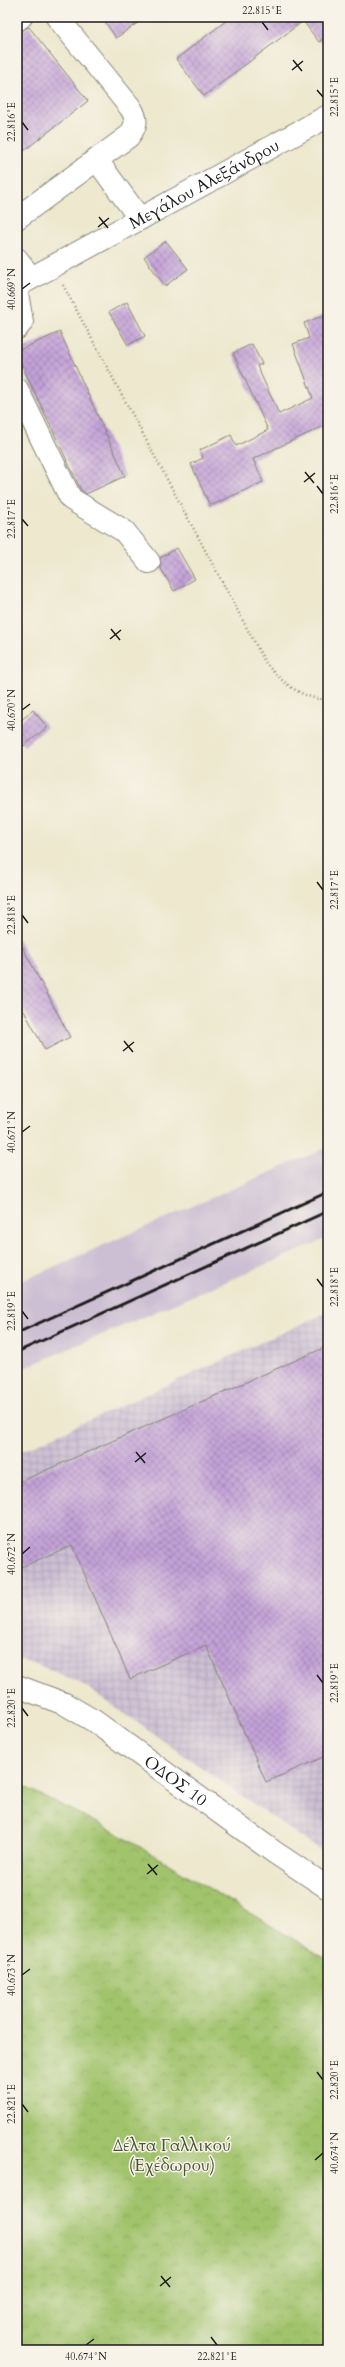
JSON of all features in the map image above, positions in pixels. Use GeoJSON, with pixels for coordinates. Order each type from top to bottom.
{"type":"FeatureCollection","features":[{"type":"Feature","properties":{"kind":"street"},"geometry":{"type":"LineString","coordinates":[[17,20],[21,17]]}},
{"type":"Feature","properties":{"kind":"street"},"geometry":{"type":"LineString","coordinates":[[17,218],[129,136],[136,123],[135,115],[57,17]]}},
{"type":"Feature","properties":{"kind":"street","name":"Μεγάλου Αλεξάνδρου"},"geometry":{"type":"LineString","coordinates":[[22,286],[53,267],[328,116]]}},
{"type":"Feature","properties":{"kind":"street"},"geometry":{"type":"LineString","coordinates":[[96,159],[140,219]]}},
{"type":"Feature","properties":{"kind":"street"},"geometry":{"type":"LineString","coordinates":[[17,259],[22,286],[22,322],[17,328]]}},
{"type":"Feature","properties":{"kind":"street"},"geometry":{"type":"LineString","coordinates":[[17,389],[71,499],[124,531],[149,562]]}},
{"type":"Feature","properties":{"kind":"street","name":"ΟΔΟΣ 10"},"geometry":{"type":"LineString","coordinates":[[17,1686],[65,1704],[94,1721],[274,1852],[328,1888]]}},
{"type":"Feature","properties":{"kind":"path"},"geometry":{"type":"LineString","coordinates":[[53,267],[265,662],[278,679],[298,692],[328,700]]}},
{"type":"Feature","properties":{"kind":"shaded area"},"geometry":{"type":"Polygon","coordinates":[[[328,1147],[328,1238],[17,1371],[17,1283],[328,1147]]]}},
{"type":"Feature","properties":{"kind":"shaded area"},"geometry":{"type":"Polygon","coordinates":[[[328,1312],[328,1856],[79,1682],[36,1664],[17,1660],[17,1453],[328,1312]]]}},
{"type":"Feature","properties":{"kind":"green space","name":"Δέλτα Γαλλικού (Εχέδωρου)"},"geometry":{"type":"Polygon","coordinates":[[[17,1783],[117,1833],[328,1960],[328,2350],[17,2350],[17,1783]]]}},
{"type":"Feature","properties":{"kind":"building"},"geometry":{"type":"Polygon","coordinates":[[[102,17],[146,17],[116,38],[102,17]]]}},
{"type":"Feature","properties":{"kind":"building"},"geometry":{"type":"Polygon","coordinates":[[[231,17],[328,17],[328,35],[319,42],[303,21],[204,96],[176,59],[231,17]]]}},
{"type":"Feature","properties":{"kind":"building"},"geometry":{"type":"Polygon","coordinates":[[[29,27],[88,101],[17,156],[17,32],[29,27]]]}},
{"type":"Feature","properties":{"kind":"building"},"geometry":{"type":"Polygon","coordinates":[[[166,241],[188,269],[165,286],[144,257],[166,241]]]}},
{"type":"Feature","properties":{"kind":"building"},"geometry":{"type":"Polygon","coordinates":[[[127,302],[145,336],[128,345],[109,312],[127,302]]]}},
{"type":"Feature","properties":{"kind":"building"},"geometry":{"type":"Polygon","coordinates":[[[328,314],[328,433],[324,426],[253,459],[263,482],[210,506],[191,464],[203,458],[200,450],[231,435],[236,446],[268,430],[233,353],[252,344],[262,364],[257,366],[279,414],[313,398],[293,344],[309,338],[304,323],[328,314]]]}},
{"type":"Feature","properties":{"kind":"building"},"geometry":{"type":"Polygon","coordinates":[[[60,332],[125,476],[86,494],[81,490],[17,355],[17,351],[60,332]]]}},
{"type":"Feature","properties":{"kind":"building"},"geometry":{"type":"Polygon","coordinates":[[[177,548],[195,579],[174,591],[160,567],[160,558],[177,548]]]}},
{"type":"Feature","properties":{"kind":"building"},"geometry":{"type":"Polygon","coordinates":[[[33,710],[47,727],[24,746],[17,737],[17,724],[33,710]]]}},
{"type":"Feature","properties":{"kind":"building"},"geometry":{"type":"Polygon","coordinates":[[[17,937],[70,1037],[45,1050],[17,998],[17,937]]]}},
{"type":"Feature","properties":{"kind":"building"},"geometry":{"type":"Polygon","coordinates":[[[328,1346],[328,1755],[266,1782],[206,1645],[130,1679],[72,1545],[17,1569],[17,1483],[328,1346]]]}},
{"type":"Feature","properties":{"kind":"railway"},"geometry":{"type":"LineString","coordinates":[[17,1333],[328,1192]]}},
{"type":"Feature","properties":{"kind":"railway"},"geometry":{"type":"LineString","coordinates":[[17,1352],[328,1211]]}}]}
